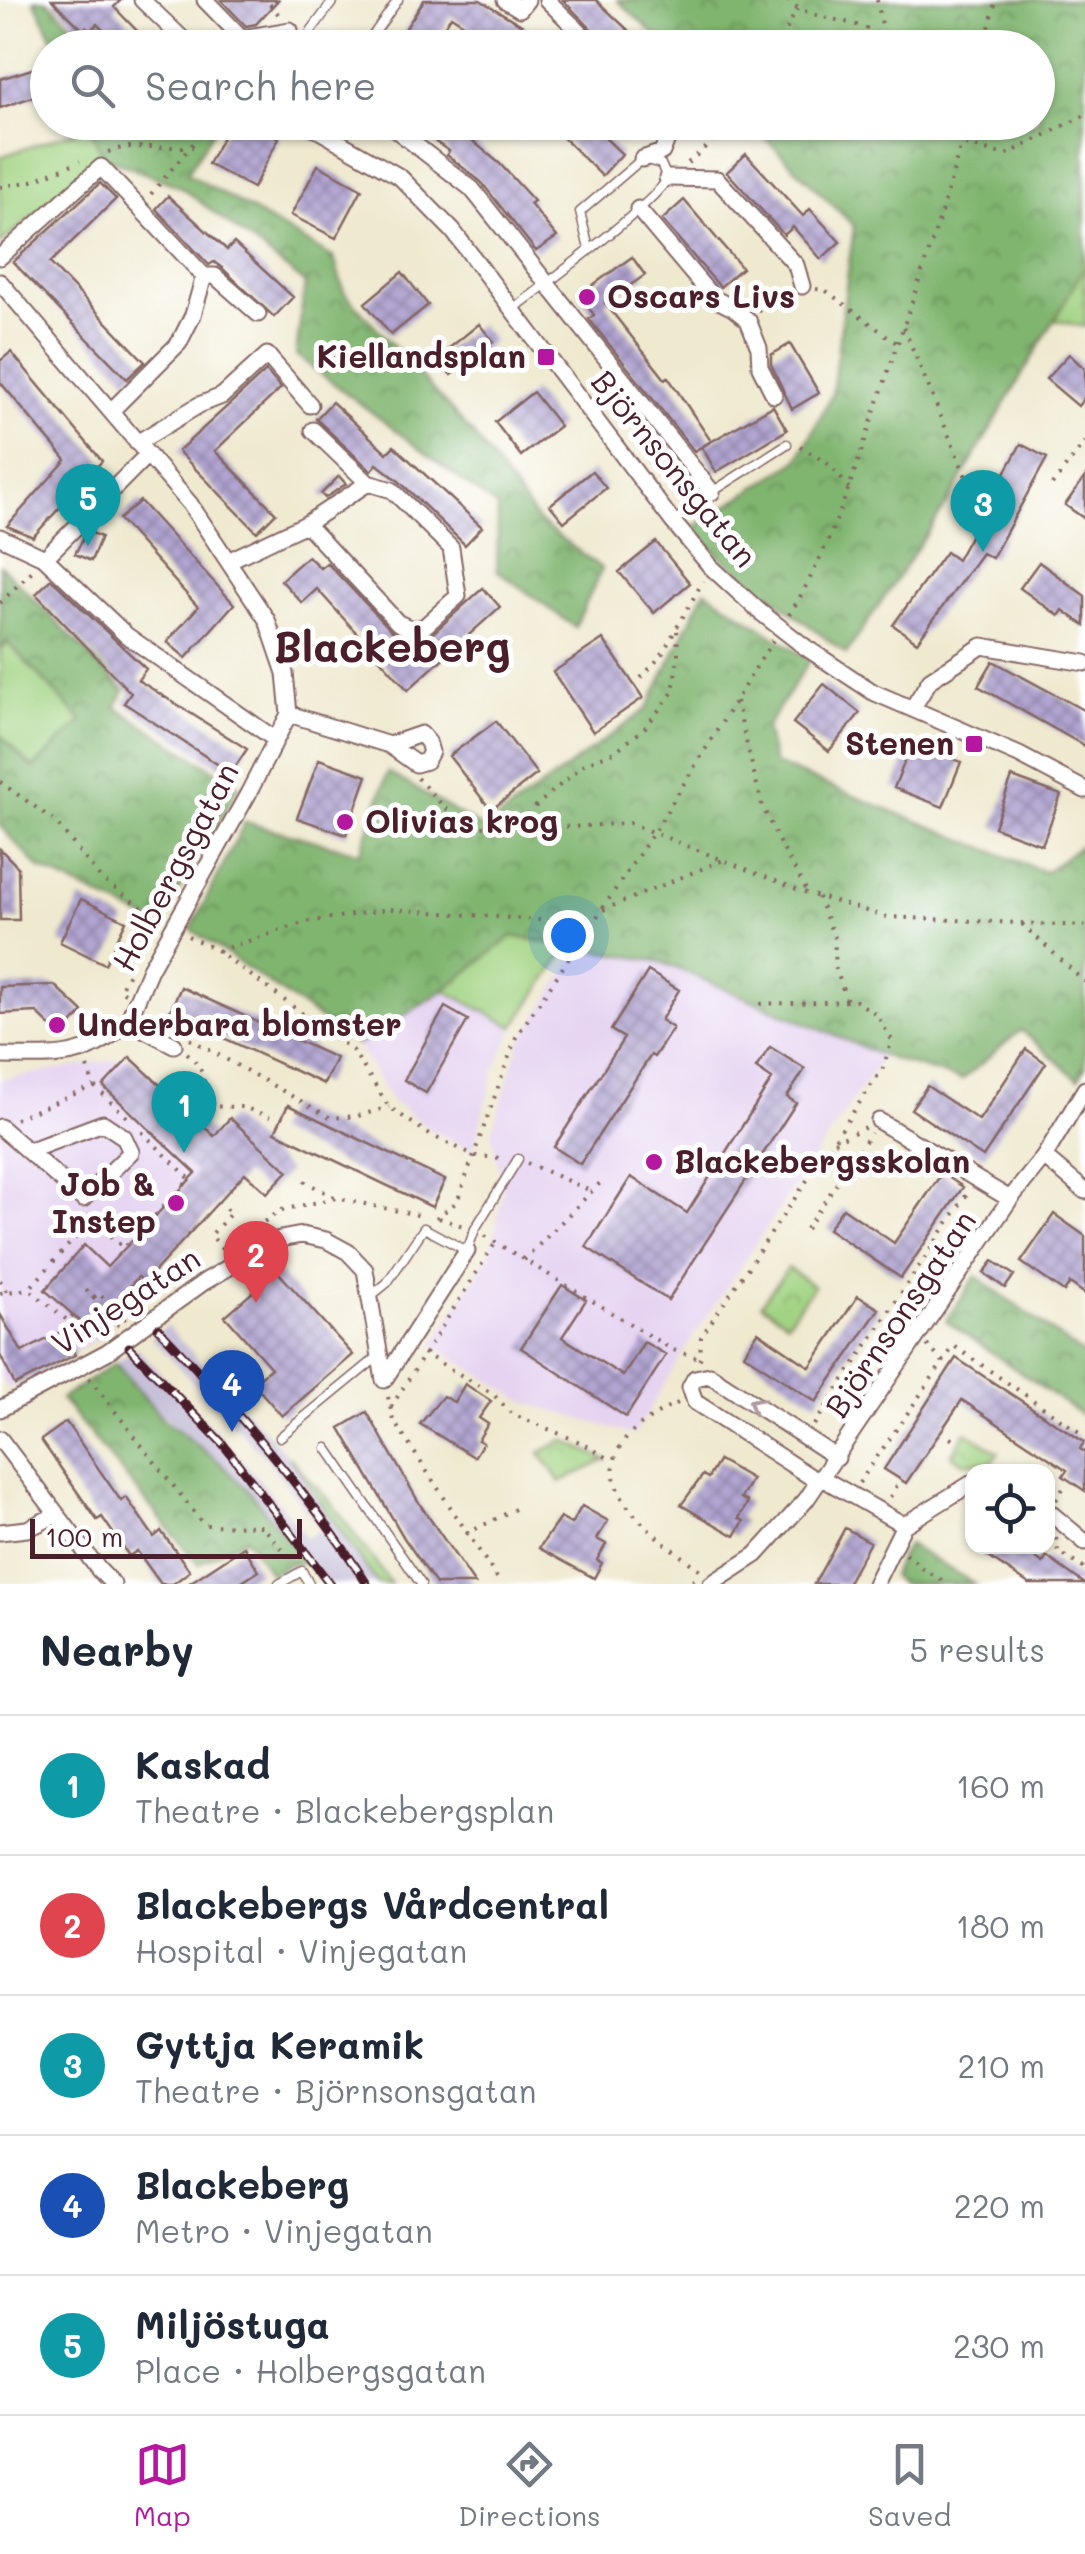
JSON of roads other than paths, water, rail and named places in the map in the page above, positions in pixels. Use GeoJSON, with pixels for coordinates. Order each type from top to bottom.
{"type":"FeatureCollection","features":[{"type":"Feature","properties":{"kind":"street"},"geometry":{"type":"LineString","coordinates":[[142,0],[173,30]]}},
{"type":"Feature","properties":{"kind":"street"},"geometry":{"type":"LineString","coordinates":[[205,0],[234,30]]}},
{"type":"Feature","properties":{"kind":"street"},"geometry":{"type":"LineString","coordinates":[[505,0],[520,9],[527,0]]}},
{"type":"Feature","properties":{"kind":"street"},"geometry":{"type":"LineString","coordinates":[[546,0],[577,30]]}},
{"type":"Feature","properties":{"kind":"street","name":"Björnsonsgatan"},"geometry":{"type":"LineString","coordinates":[[335,140],[400,177],[453,231],[673,522],[711,567],[760,611],[805,647],[874,692],[1019,755],[1085,790]]}},
{"type":"Feature","properties":{"kind":"street","name":"Björnsonsgatan"},"geometry":{"type":"LineString","coordinates":[[409,140],[472,189],[712,492]]}},
{"type":"Feature","properties":{"kind":"street"},"geometry":{"type":"LineString","coordinates":[[642,159],[662,152],[667,140]]}},
{"type":"Feature","properties":{"kind":"street"},"geometry":{"type":"LineString","coordinates":[[0,257],[101,166],[204,276],[215,276],[258,314]]}},
{"type":"Feature","properties":{"kind":"street"},"geometry":{"type":"LineString","coordinates":[[667,178],[716,178],[796,265],[802,286]]}},
{"type":"Feature","properties":{"kind":"street"},"geometry":{"type":"LineString","coordinates":[[638,209],[714,298],[748,320],[759,348],[760,367],[774,395]]}},
{"type":"Feature","properties":{"kind":"street"},"geometry":{"type":"LineString","coordinates":[[110,411],[179,342],[193,315],[204,276]]}},
{"type":"Feature","properties":{"kind":"street"},"geometry":{"type":"LineString","coordinates":[[3,294],[143,448],[230,560],[266,620],[285,674],[289,714],[389,745],[416,764],[426,761],[431,752],[421,734],[389,745]]}},
{"type":"Feature","properties":{"kind":"street"},"geometry":{"type":"LineString","coordinates":[[44,558],[143,448],[198,405],[222,396],[267,355],[310,405]]}},
{"type":"Feature","properties":{"kind":"street"},"geometry":{"type":"LineString","coordinates":[[306,524],[398,623],[412,630],[424,626],[458,596],[451,548],[392,490],[368,483],[313,430]]}},
{"type":"Feature","properties":{"kind":"street"},"geometry":{"type":"LineString","coordinates":[[230,560],[306,524],[368,483]]}},
{"type":"Feature","properties":{"kind":"street","name":"Holbergsgatan"},"geometry":{"type":"LineString","coordinates":[[0,537],[44,558],[126,635],[276,740]]}},
{"type":"Feature","properties":{"kind":"street"},"geometry":{"type":"LineString","coordinates":[[912,709],[930,680],[982,646],[1085,663]]}},
{"type":"Feature","properties":{"kind":"street","name":"Holbergsgatan"},"geometry":{"type":"LineString","coordinates":[[0,1056],[83,1053],[106,1042],[128,1022],[150,969],[289,714]]}},
{"type":"Feature","properties":{"kind":"street","name":"Holbergsgatan"},"geometry":{"type":"LineString","coordinates":[[128,1022],[174,1046]]}},
{"type":"Feature","properties":{"kind":"street","name":"Björnsonsgatan"},"geometry":{"type":"LineString","coordinates":[[709,1577],[756,1555],[784,1527],[837,1458],[1010,1199],[1044,1157],[1085,1089]]}},
{"type":"Feature","properties":{"kind":"street","name":"Björnsonsgatan"},"geometry":{"type":"LineString","coordinates":[[879,1120],[1010,1199]]}},
{"type":"Feature","properties":{"kind":"street"},"geometry":{"type":"LineString","coordinates":[[4,1125],[28,1151],[83,1199],[131,1152],[124,1137],[103,1123],[28,1151]]}},
{"type":"Feature","properties":{"kind":"street"},"geometry":{"type":"LineString","coordinates":[[1044,1157],[1085,1190]]}},
{"type":"Feature","properties":{"kind":"street","name":"Vinjegatan"},"geometry":{"type":"LineString","coordinates":[[0,1410],[107,1352],[204,1282],[276,1240],[302,1235],[326,1240],[348,1252],[364,1270],[384,1380],[467,1251]]}},
{"type":"Feature","properties":{"kind":"street","name":"Björnsonsgatan"},"geometry":{"type":"LineString","coordinates":[[819,1479],[694,1402],[690,1387],[695,1378],[710,1375],[837,1458]]}},
{"type":"Feature","properties":{"kind":"street"},"geometry":{"type":"LineString","coordinates":[[0,1440],[114,1584]]}},
{"type":"Feature","properties":{"kind":"street"},"geometry":{"type":"LineString","coordinates":[[819,1479],[904,1525]]}},
{"type":"Feature","properties":{"kind":"street"},"geometry":{"type":"LineString","coordinates":[[875,1584],[904,1525],[965,1487]]}},
{"type":"Feature","properties":{"kind":"street"},"geometry":{"type":"LineString","coordinates":[[1055,1508],[1085,1542]]}},
{"type":"Feature","properties":{"kind":"street"},"geometry":{"type":"LineString","coordinates":[[0,1532],[27,1530],[56,1515]]}},
{"type":"Feature","properties":{"kind":"lane"},"geometry":{"type":"LineString","coordinates":[[312,30],[334,0]]}},
{"type":"Feature","properties":{"kind":"lane"},"geometry":{"type":"LineString","coordinates":[[377,30],[398,0]]}},
{"type":"Feature","properties":{"kind":"lane"},"geometry":{"type":"LineString","coordinates":[[512,310],[548,282],[589,249],[664,188],[667,178],[661,164],[642,159],[580,212],[589,249]]}},
{"type":"Feature","properties":{"kind":"lane"},"geometry":{"type":"LineString","coordinates":[[673,522],[787,444]]}},
{"type":"Feature","properties":{"kind":"lane"},"geometry":{"type":"LineString","coordinates":[[369,1297],[387,1283],[424,1228],[467,1251],[474,1230],[518,1160]]}},
{"type":"Feature","properties":{"kind":"lane"},"geometry":{"type":"LineString","coordinates":[[280,1437],[380,1355]]}},
{"type":"Feature","properties":{"kind":"lane"},"geometry":{"type":"LineString","coordinates":[[327,1448],[422,1584]]}},
{"type":"Feature","properties":{"kind":"lane"},"geometry":{"type":"LineString","coordinates":[[279,1584],[302,1571],[310,1584]]}},
{"type":"Feature","properties":{"kind":"railway"},"geometry":{"type":"LineString","coordinates":[[158,1328],[269,1451],[367,1584]]}},
{"type":"Feature","properties":{"kind":"railway"},"geometry":{"type":"LineString","coordinates":[[129,1347],[223,1444],[330,1584]]}},
{"type":"Feature","properties":{"kind":"place","name":"Oscars Livs"},"geometry":{"type":"Point","coordinates":[587,297]}},
{"type":"Feature","properties":{"kind":"place","name":"Kiellandsplan"},"geometry":{"type":"Point","coordinates":[546,357]}},
{"type":"Feature","properties":{"kind":"place","name":"Miljöstuga"},"geometry":{"type":"Point","coordinates":[88,546]}},
{"type":"Feature","properties":{"kind":"place","name":"Gyttja Keramik"},"geometry":{"type":"Point","coordinates":[983,552]}},
{"type":"Feature","properties":{"kind":"place","name":"Stenen"},"geometry":{"type":"Point","coordinates":[974,744]}},
{"type":"Feature","properties":{"kind":"place","name":"Olivias krog"},"geometry":{"type":"Point","coordinates":[345,822]}},
{"type":"Feature","properties":{"kind":"place","name":"Underbara blomster"},"geometry":{"type":"Point","coordinates":[57,1025]}},
{"type":"Feature","properties":{"kind":"place","name":"Kaskad"},"geometry":{"type":"Point","coordinates":[184,1153]}},
{"type":"Feature","properties":{"kind":"place","name":"Blackebergsskolan"},"geometry":{"type":"Point","coordinates":[654,1162]}},
{"type":"Feature","properties":{"kind":"place","name":"Job & Instep"},"geometry":{"type":"Point","coordinates":[176,1203]}},
{"type":"Feature","properties":{"kind":"place","name":"Blackebergs Vårdcentral"},"geometry":{"type":"Point","coordinates":[256,1303]}},
{"type":"Feature","properties":{"kind":"place","name":"Blackeberg"},"geometry":{"type":"Point","coordinates":[232,1432]}},
{"type":"Feature","properties":{"kind":"district","name":"Blackeberg"},"geometry":{"type":"Point","coordinates":[392,647]}}]}
